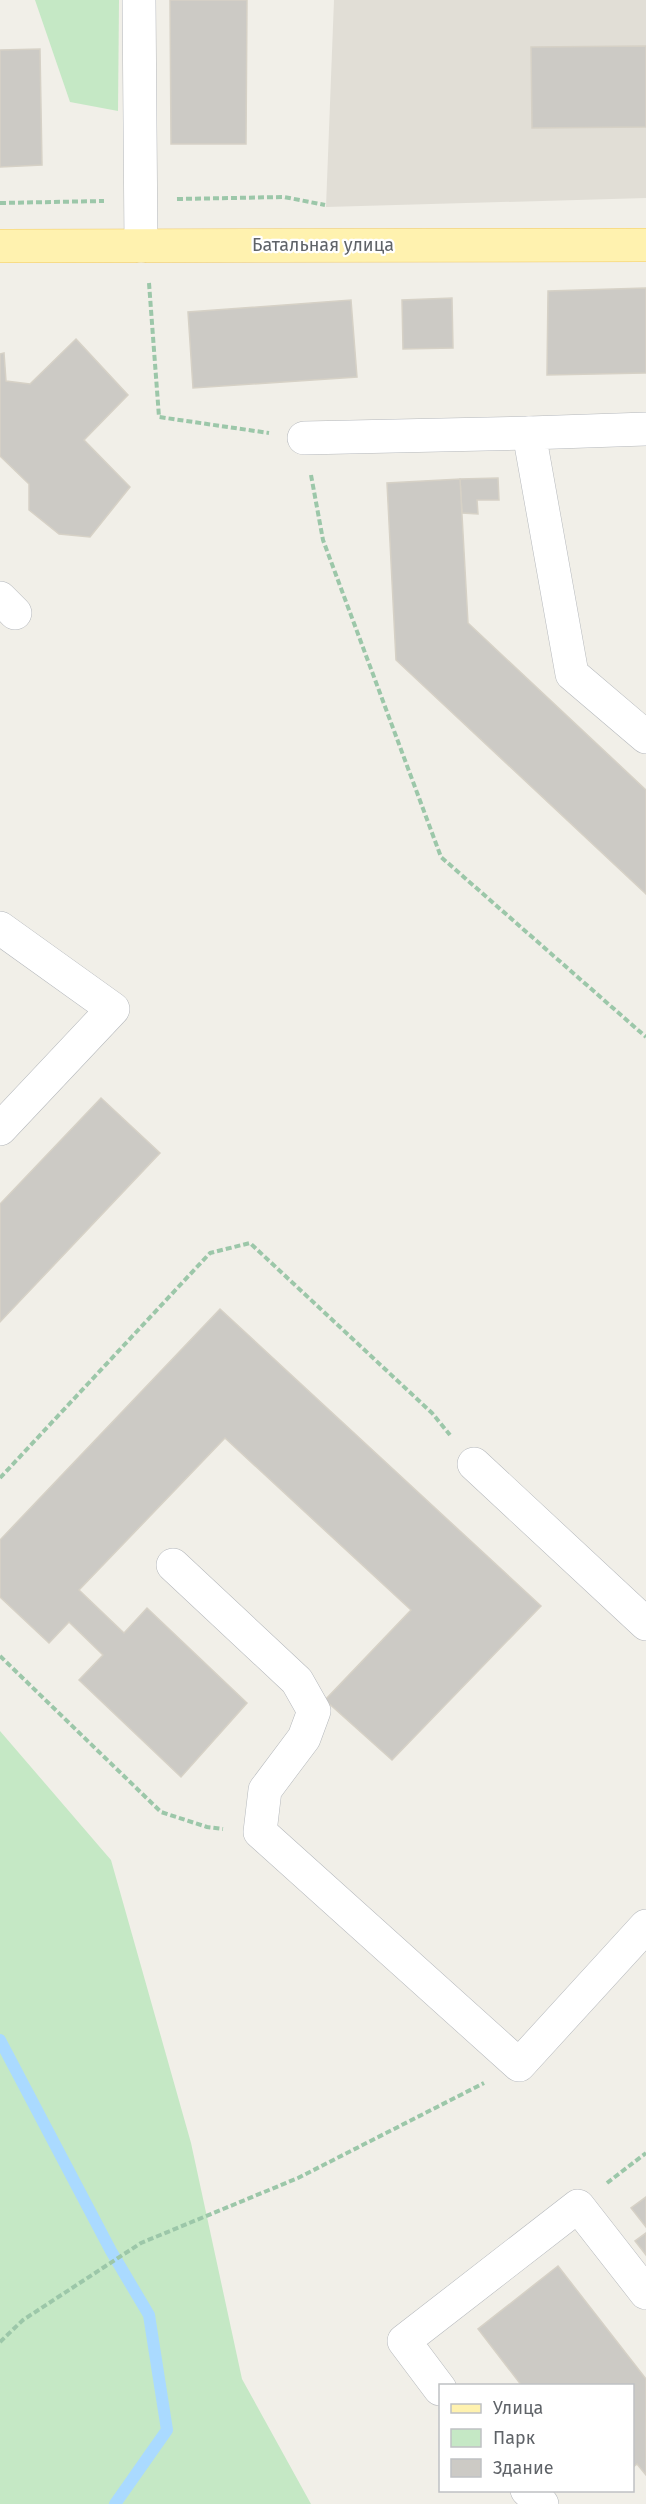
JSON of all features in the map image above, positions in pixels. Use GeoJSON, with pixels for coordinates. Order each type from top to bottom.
{"type":"FeatureCollection","features":[{"type":"Feature","properties":{"kind":"main road","name":"Батальная улица"},"geometry":{"type":"LineString","coordinates":[[0,246],[646,245]]}},
{"type":"Feature","properties":{"kind":"street"},"geometry":{"type":"LineString","coordinates":[[139,0],[141,246]]}},
{"type":"Feature","properties":{"kind":"street"},"geometry":{"type":"LineString","coordinates":[[304,438],[646,429]]}},
{"type":"Feature","properties":{"kind":"street"},"geometry":{"type":"LineString","coordinates":[[529,433],[572,674],[646,736]]}},
{"type":"Feature","properties":{"kind":"street"},"geometry":{"type":"LineString","coordinates":[[0,928],[113,1009],[0,1129]]}},
{"type":"Feature","properties":{"kind":"street"},"geometry":{"type":"LineString","coordinates":[[474,1464],[646,1624]]}},
{"type":"Feature","properties":{"kind":"street"},"geometry":{"type":"LineString","coordinates":[[173,1565],[297,1681],[314,1711],[304,1738],[265,1790],[260,1832],[519,2065],[646,1926]]}},
{"type":"Feature","properties":{"kind":"street"},"geometry":{"type":"LineString","coordinates":[[439,2386],[404,2341],[578,2206],[646,2293]]}},
{"type":"Feature","properties":{"kind":"street"},"geometry":{"type":"LineString","coordinates":[[529,2492],[542,2504]]}},
{"type":"Feature","properties":{"kind":"path"},"geometry":{"type":"LineString","coordinates":[[149,280],[159,417],[304,438],[323,540],[441,857],[646,1037]]}},
{"type":"Feature","properties":{"kind":"path"},"geometry":{"type":"LineString","coordinates":[[0,1478],[210,1253],[250,1243],[432,1413],[474,1464]]}},
{"type":"Feature","properties":{"kind":"path"},"geometry":{"type":"LineString","coordinates":[[0,1656],[161,1812],[207,1827],[260,1832]]}},
{"type":"Feature","properties":{"kind":"path"},"geometry":{"type":"LineString","coordinates":[[0,2342],[23,2320],[141,2243],[298,2178],[519,2065]]}},
{"type":"Feature","properties":{"kind":"path"},"geometry":{"type":"LineString","coordinates":[[578,2206],[646,2153]]}},
{"type":"Feature","properties":{"kind":"shaded area"},"geometry":{"type":"Polygon","coordinates":[[[334,0],[646,0],[646,198],[326,207],[334,0]]]}},
{"type":"Feature","properties":{"kind":"green space"},"geometry":{"type":"Polygon","coordinates":[[[35,0],[119,0],[118,111],[70,102],[35,0]]]}},
{"type":"Feature","properties":{"kind":"green space"},"geometry":{"type":"Polygon","coordinates":[[[0,1731],[111,1860],[191,2143],[242,2379],[311,2504],[0,2504],[0,1731]]]}},
{"type":"Feature","properties":{"kind":"building"},"geometry":{"type":"Polygon","coordinates":[[[170,0],[247,0],[246,144],[171,144],[170,0]]]}},
{"type":"Feature","properties":{"kind":"building"},"geometry":{"type":"Polygon","coordinates":[[[646,46],[646,127],[532,128],[531,47],[646,46]]]}},
{"type":"Feature","properties":{"kind":"building"},"geometry":{"type":"Polygon","coordinates":[[[40,49],[42,165],[0,167],[0,50],[40,49]]]}},
{"type":"Feature","properties":{"kind":"building"},"geometry":{"type":"Polygon","coordinates":[[[646,288],[646,373],[547,375],[548,291],[646,288]]]}},
{"type":"Feature","properties":{"kind":"building"},"geometry":{"type":"Polygon","coordinates":[[[452,298],[453,348],[403,349],[402,300],[452,298]]]}},
{"type":"Feature","properties":{"kind":"building"},"geometry":{"type":"Polygon","coordinates":[[[351,300],[357,377],[193,388],[188,312],[351,300]]]}},
{"type":"Feature","properties":{"kind":"building"},"geometry":{"type":"Polygon","coordinates":[[[76,339],[128,395],[84,440],[130,487],[90,537],[59,534],[29,510],[29,484],[0,456],[0,354],[4,353],[6,381],[30,384],[76,339]]]}},
{"type":"Feature","properties":{"kind":"building"},"geometry":{"type":"Polygon","coordinates":[[[498,478],[499,500],[477,500],[478,514],[462,513],[460,479],[498,478]]]}},
{"type":"Feature","properties":{"kind":"building"},"geometry":{"type":"Polygon","coordinates":[[[460,479],[468,623],[646,790],[646,894],[396,660],[387,483],[460,479]]]}},
{"type":"Feature","properties":{"kind":"building"},"geometry":{"type":"Polygon","coordinates":[[[101,1098],[160,1153],[0,1322],[0,1204],[101,1098]]]}},
{"type":"Feature","properties":{"kind":"building"},"geometry":{"type":"Polygon","coordinates":[[[220,1309],[541,1606],[392,1760],[325,1700],[411,1610],[225,1438],[79,1590],[124,1633],[147,1608],[247,1703],[181,1777],[79,1680],[103,1655],[69,1622],[49,1643],[0,1597],[0,1540],[220,1309]]]}},
{"type":"Feature","properties":{"kind":"building"},"geometry":{"type":"Polygon","coordinates":[[[646,2197],[646,2227],[631,2208],[646,2197]]]}},
{"type":"Feature","properties":{"kind":"building"},"geometry":{"type":"Polygon","coordinates":[[[646,2233],[646,2255],[635,2241],[646,2233]]]}},
{"type":"Feature","properties":{"kind":"building"},"geometry":{"type":"Polygon","coordinates":[[[558,2266],[646,2379],[646,2475],[637,2464],[634,2466],[634,2384],[520,2384],[478,2329],[558,2266]]]}},
{"type":"Feature","properties":{"kind":"waterway"},"geometry":{"type":"LineString","coordinates":[[0,2040],[111,2251],[149,2315],[167,2430],[115,2504]]}}]}
